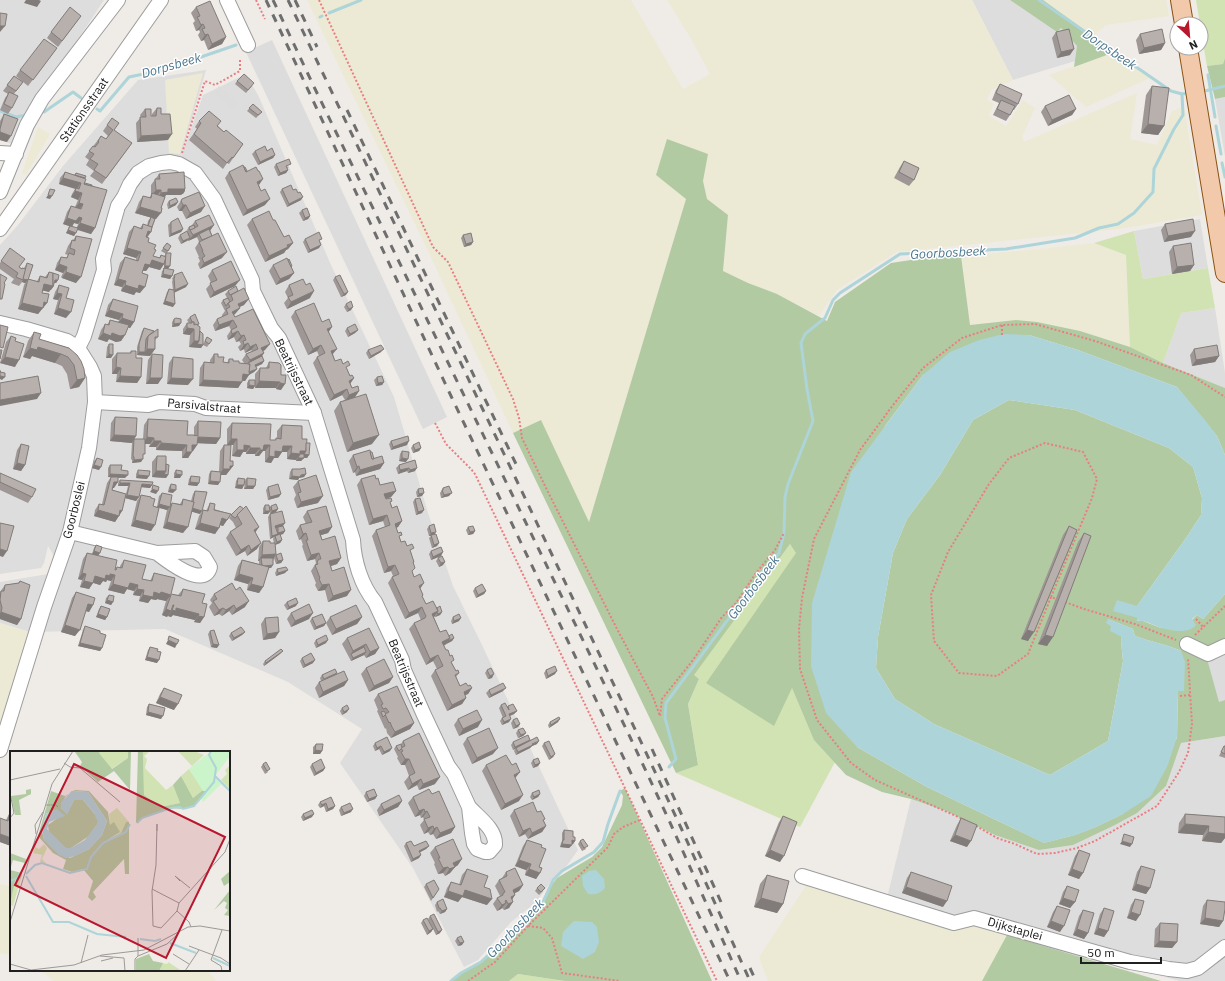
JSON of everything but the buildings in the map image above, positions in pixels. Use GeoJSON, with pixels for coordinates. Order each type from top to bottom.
{"type":"FeatureCollection","features":[{"type":"Feature","properties":{"kind":"main road"},"geometry":{"type":"LineString","coordinates":[[1180,0],[1183,16]]}},
{"type":"Feature","properties":{"kind":"main road"},"geometry":{"type":"LineString","coordinates":[[1189,56],[1225,273]]}},
{"type":"Feature","properties":{"kind":"street"},"geometry":{"type":"LineString","coordinates":[[0,192],[27,125],[42,99],[118,0]]}},
{"type":"Feature","properties":{"kind":"street","name":"Stationsstraat"},"geometry":{"type":"LineString","coordinates":[[2,221],[161,0]]}},
{"type":"Feature","properties":{"kind":"street"},"geometry":{"type":"LineString","coordinates":[[227,0],[248,45]]}},
{"type":"Feature","properties":{"kind":"street"},"geometry":{"type":"LineString","coordinates":[[0,153],[16,154]]}},
{"type":"Feature","properties":{"kind":"street"},"geometry":{"type":"LineString","coordinates":[[0,323],[66,341],[78,348],[84,336],[104,270],[103,259],[118,206],[130,184],[138,173],[149,166],[166,162],[179,164]]}},
{"type":"Feature","properties":{"kind":"street","name":"Beatrijsstraat"},"geometry":{"type":"LineString","coordinates":[[179,164],[195,173],[214,199],[252,280],[253,291],[271,328],[279,338],[314,413],[353,540],[353,552],[363,583],[368,594],[375,602],[396,645],[404,670],[418,702],[469,807]]}},
{"type":"Feature","properties":{"kind":"street","name":"Goorboslei"},"geometry":{"type":"LineString","coordinates":[[0,750],[44,607],[70,532],[90,448],[95,402],[94,376],[78,348]]}},
{"type":"Feature","properties":{"kind":"street","name":"Parsivalstraat"},"geometry":{"type":"LineString","coordinates":[[95,402],[148,405],[159,402],[195,404],[206,408],[314,413]]}},
{"type":"Feature","properties":{"kind":"street"},"geometry":{"type":"LineString","coordinates":[[70,532],[156,553]]}},
{"type":"Feature","properties":{"kind":"street"},"geometry":{"type":"LineString","coordinates":[[1187,644],[1208,654],[1225,646]]}},
{"type":"Feature","properties":{"kind":"street","name":"Dijkstaplei"},"geometry":{"type":"LineString","coordinates":[[802,876],[954,923],[974,918],[1130,962],[1169,969],[1187,971],[1198,968],[1225,948]]}},
{"type":"Feature","properties":{"kind":"path"},"geometry":{"type":"LineString","coordinates":[[256,0],[265,19]]}},
{"type":"Feature","properties":{"kind":"path"},"geometry":{"type":"LineString","coordinates":[[319,0],[433,247],[448,262],[513,399],[522,438],[653,697],[660,716],[662,699],[722,617],[736,603],[756,573],[775,550],[784,533]]}},
{"type":"Feature","properties":{"kind":"path"},"geometry":{"type":"LineString","coordinates":[[179,164],[205,82],[215,85],[240,71],[240,58]]}},
{"type":"Feature","properties":{"kind":"path"},"geometry":{"type":"LineString","coordinates":[[965,820],[875,780],[850,763],[817,720],[800,669],[799,629],[802,598],[814,539],[860,450],[923,368],[962,338],[1002,325],[1035,324],[1095,341],[1190,375],[1225,397]]}},
{"type":"Feature","properties":{"kind":"path"},"geometry":{"type":"LineString","coordinates":[[1002,325],[1002,336]]}},
{"type":"Feature","properties":{"kind":"path"},"geometry":{"type":"LineString","coordinates":[[435,423],[446,444],[475,474],[717,981]]}},
{"type":"Feature","properties":{"kind":"path"},"geometry":{"type":"LineString","coordinates":[[1045,443],[1083,452],[1097,479],[1092,498],[1051,597],[1028,654],[997,676],[959,673],[934,641],[931,595],[948,552],[989,484],[1009,458],[1045,443]]}},
{"type":"Feature","properties":{"kind":"path"},"geometry":{"type":"LineString","coordinates":[[1051,597],[1058,599]]}},
{"type":"Feature","properties":{"kind":"path"},"geometry":{"type":"LineString","coordinates":[[1064,602],[1134,624],[1187,644]]}},
{"type":"Feature","properties":{"kind":"path"},"geometry":{"type":"LineString","coordinates":[[972,823],[996,838],[1037,854],[1055,853],[1077,848],[1095,841],[1114,832],[1157,806],[1179,772],[1188,753],[1192,724],[1187,644],[1225,606]]}},
{"type":"Feature","properties":{"kind":"path"},"geometry":{"type":"LineString","coordinates":[[1196,619],[1203,627]]}},
{"type":"Feature","properties":{"kind":"path"},"geometry":{"type":"LineString","coordinates":[[1180,696],[1190,695]]}},
{"type":"Feature","properties":{"kind":"path"},"geometry":{"type":"LineString","coordinates":[[468,981],[495,962],[528,926],[608,846],[614,834],[623,827],[640,820]]}},
{"type":"Feature","properties":{"kind":"path"},"geometry":{"type":"LineString","coordinates":[[528,926],[543,928],[552,938],[562,973],[620,981]]}},
{"type":"Feature","properties":{"kind":"shaded area"},"geometry":{"type":"Polygon","coordinates":[[[0,0],[104,0],[21,125],[12,144],[0,140],[0,0]]]}},
{"type":"Feature","properties":{"kind":"shaded area"},"geometry":{"type":"Polygon","coordinates":[[[307,0],[631,0],[683,89],[710,74],[690,37],[667,0],[972,0],[1013,80],[991,90],[987,100],[994,104],[989,116],[1006,126],[1023,100],[1035,108],[1022,137],[1024,142],[1137,93],[1130,139],[1157,145],[1172,111],[1184,107],[1202,215],[1119,229],[897,252],[837,290],[819,316],[777,294],[748,283],[723,271],[728,216],[707,199],[703,181],[708,154],[656,175],[686,198],[589,523],[541,420],[513,433],[428,251],[307,0]]]}},
{"type":"Feature","properties":{"kind":"shaded area"},"geometry":{"type":"Polygon","coordinates":[[[972,0],[1010,0],[1057,31],[1061,28],[1077,46],[1075,61],[1013,80],[972,0]]]}},
{"type":"Feature","properties":{"kind":"shaded area"},"geometry":{"type":"Polygon","coordinates":[[[1043,0],[1166,0],[1169,16],[1106,25],[1093,36],[1043,0]]]}},
{"type":"Feature","properties":{"kind":"shaded area"},"geometry":{"type":"Polygon","coordinates":[[[272,40],[447,417],[423,429],[246,52],[272,40]]]}},
{"type":"Feature","properties":{"kind":"shaded area"},"geometry":{"type":"Polygon","coordinates":[[[1115,52],[1150,78],[1086,107],[1049,75],[1115,52]]]}},
{"type":"Feature","properties":{"kind":"shaded area"},"geometry":{"type":"Polygon","coordinates":[[[206,70],[181,157],[203,95],[246,74],[259,97],[331,265],[394,397],[428,513],[453,586],[578,850],[563,871],[554,877],[540,897],[511,922],[478,960],[464,967],[413,868],[340,763],[362,729],[288,682],[165,629],[30,632],[0,623],[0,582],[48,574],[54,556],[48,546],[44,563],[41,568],[0,574],[0,245],[18,225],[63,166],[138,80],[206,70]]]}},
{"type":"Feature","properties":{"kind":"shaded area"},"geometry":{"type":"Polygon","coordinates":[[[203,73],[180,154],[169,153],[165,80],[203,73]]]}},
{"type":"Feature","properties":{"kind":"shaded area"},"geometry":{"type":"Polygon","coordinates":[[[219,86],[238,103],[233,109],[214,93],[219,86]]]}},
{"type":"Feature","properties":{"kind":"shaded area"},"geometry":{"type":"Polygon","coordinates":[[[1225,97],[1225,156],[1215,99],[1225,97]]]}},
{"type":"Feature","properties":{"kind":"shaded area"},"geometry":{"type":"Polygon","coordinates":[[[38,127],[50,134],[26,175],[22,173],[38,127]]]}},
{"type":"Feature","properties":{"kind":"shaded area"},"geometry":{"type":"Polygon","coordinates":[[[1200,219],[1208,268],[1143,279],[1134,231],[1200,219]]]}},
{"type":"Feature","properties":{"kind":"shaded area"},"geometry":{"type":"Polygon","coordinates":[[[1094,243],[1126,255],[1130,347],[1080,331],[1037,322],[994,322],[970,325],[961,256],[1094,243]]]}},
{"type":"Feature","properties":{"kind":"shaded area"},"geometry":{"type":"Polygon","coordinates":[[[1215,308],[1225,373],[1225,388],[1163,363],[1181,313],[1215,308]]]}},
{"type":"Feature","properties":{"kind":"shaded area"},"geometry":{"type":"Polygon","coordinates":[[[0,623],[30,632],[0,722],[0,623]]]}},
{"type":"Feature","properties":{"kind":"shaded area"},"geometry":{"type":"Polygon","coordinates":[[[1225,640],[1225,700],[1219,702],[1204,648],[1225,640]]]}},
{"type":"Feature","properties":{"kind":"shaded area"},"geometry":{"type":"Polygon","coordinates":[[[1225,736],[1225,981],[1179,981],[887,898],[911,799],[946,811],[995,835],[1165,786],[1181,743],[1225,736]]]}},
{"type":"Feature","properties":{"kind":"shaded area"},"geometry":{"type":"Polygon","coordinates":[[[809,881],[1007,935],[982,981],[768,981],[759,957],[809,881]]]}},
{"type":"Feature","properties":{"kind":"shaded area"},"geometry":{"type":"Polygon","coordinates":[[[0,884],[10,886],[10,955],[0,953],[0,884]]]}},
{"type":"Feature","properties":{"kind":"shaded area"},"geometry":{"type":"Polygon","coordinates":[[[41,971],[208,971],[216,981],[54,981],[41,971]]]}},
{"type":"Feature","properties":{"kind":"green space"},"geometry":{"type":"Polygon","coordinates":[[[1010,0],[1043,0],[1115,52],[1074,67],[1077,46],[1061,28],[1057,32],[1010,0]]]}},
{"type":"Feature","properties":{"kind":"green space"},"geometry":{"type":"Polygon","coordinates":[[[1196,0],[1225,0],[1225,58],[1223,64],[1207,66],[1205,56],[1209,56],[1209,16],[1199,16],[1196,0]]]}},
{"type":"Feature","properties":{"kind":"green space"},"geometry":{"type":"Polygon","coordinates":[[[1225,58],[1225,97],[1215,99],[1207,66],[1223,64],[1225,58]]]}},
{"type":"Feature","properties":{"kind":"green space"},"geometry":{"type":"Polygon","coordinates":[[[667,139],[708,154],[703,181],[707,199],[728,215],[723,271],[748,283],[777,294],[827,321],[835,302],[891,263],[924,258],[961,256],[970,325],[1016,320],[1037,322],[1080,331],[1130,347],[1163,363],[1225,388],[1225,455],[1217,436],[1177,387],[1078,350],[1029,335],[923,375],[885,426],[857,747],[927,787],[1044,843],[1075,835],[1123,814],[1177,738],[1178,691],[1184,691],[1181,651],[1135,636],[1133,629],[1108,619],[1111,626],[1122,637],[1123,661],[1108,741],[1050,775],[934,724],[895,699],[876,668],[878,637],[893,553],[907,519],[940,475],[973,420],[1009,400],[1075,410],[1169,448],[1193,467],[1202,498],[1201,515],[1137,606],[1137,621],[1143,621],[1161,628],[1192,620],[1197,615],[1203,619],[1225,594],[1225,736],[1181,743],[1166,786],[1137,813],[1073,845],[1039,850],[995,835],[946,811],[911,799],[882,792],[846,775],[814,740],[792,688],[774,726],[706,683],[796,553],[790,544],[694,675],[699,679],[688,704],[698,765],[676,773],[513,433],[541,420],[589,522],[686,199],[656,175],[667,139]]]}},
{"type":"Feature","properties":{"kind":"green space"},"geometry":{"type":"Polygon","coordinates":[[[1134,231],[1143,279],[1208,268],[1215,308],[1181,313],[1163,363],[1130,347],[1126,255],[1094,243],[1134,231]]]}},
{"type":"Feature","properties":{"kind":"green space"},"geometry":{"type":"Polygon","coordinates":[[[790,544],[797,553],[706,683],[792,688],[814,739],[835,762],[800,827],[676,773],[698,764],[688,704],[699,679],[693,675],[790,544]]]}},
{"type":"Feature","properties":{"kind":"green space"},"geometry":{"type":"Polygon","coordinates":[[[625,788],[712,981],[565,981],[518,974],[509,981],[451,981],[462,972],[481,962],[543,905],[550,887],[557,878],[592,857],[602,847],[622,805],[623,796],[620,791],[625,788]]]}},
{"type":"Feature","properties":{"kind":"green space"},"geometry":{"type":"Polygon","coordinates":[[[1007,935],[1161,981],[982,981],[1007,935]]]}},
{"type":"Feature","properties":{"kind":"green space"},"geometry":{"type":"Polygon","coordinates":[[[518,974],[565,981],[509,981],[518,974]]]}},
{"type":"Feature","properties":{"kind":"water"},"geometry":{"type":"Polygon","coordinates":[[[1004,334],[1029,335],[1078,350],[1177,387],[1217,436],[1225,455],[1225,594],[1203,619],[1197,615],[1192,619],[1196,625],[1185,631],[1175,631],[1161,628],[1146,622],[1136,621],[1138,618],[1113,611],[1117,600],[1137,606],[1201,515],[1202,498],[1193,467],[1169,448],[1075,410],[1009,400],[973,420],[940,475],[907,519],[893,553],[878,637],[876,668],[895,699],[934,724],[1050,775],[1108,741],[1123,661],[1122,637],[1110,631],[1111,626],[1106,623],[1108,619],[1133,629],[1135,636],[1181,651],[1185,662],[1184,691],[1178,691],[1177,737],[1167,767],[1151,796],[1123,814],[1096,827],[1075,835],[1044,843],[927,787],[857,747],[826,713],[811,666],[812,603],[851,472],[923,375],[950,352],[979,340],[1004,334]]]}},
{"type":"Feature","properties":{"kind":"water"},"geometry":{"type":"Polygon","coordinates":[[[596,870],[604,879],[605,888],[597,894],[588,894],[583,886],[582,876],[589,871],[596,870]]]}},
{"type":"Feature","properties":{"kind":"water"},"geometry":{"type":"Polygon","coordinates":[[[574,921],[592,922],[597,927],[599,942],[595,952],[583,959],[561,946],[563,932],[574,921]]]}},
{"type":"Feature","properties":{"kind":"waterway","name":"Dorpsbeek"},"geometry":{"type":"LineString","coordinates":[[329,13],[361,0]]}},
{"type":"Feature","properties":{"kind":"waterway","name":"Dorpsbeek"},"geometry":{"type":"LineString","coordinates":[[1039,0],[1171,91],[1182,94]]}},
{"type":"Feature","properties":{"kind":"waterway","name":"Dorpsbeek"},"geometry":{"type":"LineString","coordinates":[[97,109],[100,111],[129,77],[163,70],[236,45]]}},
{"type":"Feature","properties":{"kind":"waterway"},"geometry":{"type":"LineString","coordinates":[[1208,75],[1215,117]]}},
{"type":"Feature","properties":{"kind":"waterway","name":"Goorbosbeek"},"geometry":{"type":"LineString","coordinates":[[1201,92],[1225,86]]}},
{"type":"Feature","properties":{"kind":"waterway","name":"Dorpsbeek"},"geometry":{"type":"LineString","coordinates":[[44,112],[73,92],[81,98]]}},
{"type":"Feature","properties":{"kind":"waterway","name":"Goorbosbeek"},"geometry":{"type":"LineString","coordinates":[[669,767],[676,759],[665,718],[666,703],[735,610],[746,600],[763,572],[779,553],[784,533],[785,497],[788,484],[813,421],[801,343],[805,334],[825,318],[833,300],[840,293],[900,254],[1006,249],[1075,238],[1099,228],[1118,224],[1134,213],[1153,192],[1154,169],[1174,129],[1183,115],[1182,94],[1189,93]]}},
{"type":"Feature","properties":{"kind":"waterway","name":"Dorpsbeek"},"geometry":{"type":"LineString","coordinates":[[0,111],[16,117],[26,115]]}},
{"type":"Feature","properties":{"kind":"waterway"},"geometry":{"type":"LineString","coordinates":[[1216,126],[1221,154]]}},
{"type":"Feature","properties":{"kind":"waterway"},"geometry":{"type":"LineString","coordinates":[[1222,163],[1225,177]]}},
{"type":"Feature","properties":{"kind":"waterway","name":"Goorbosbeek"},"geometry":{"type":"LineString","coordinates":[[451,981],[461,973],[481,962],[542,904],[553,880],[562,871],[594,852],[603,842],[620,791]]}},
{"type":"Feature","properties":{"kind":"railway"},"geometry":{"type":"LineString","coordinates":[[266,0],[451,396],[730,981]]}},
{"type":"Feature","properties":{"kind":"railway"},"geometry":{"type":"LineString","coordinates":[[273,0],[630,737],[741,981]]}},
{"type":"Feature","properties":{"kind":"railway"},"geometry":{"type":"LineString","coordinates":[[288,0],[643,746],[750,981]]}},
{"type":"Feature","properties":{"kind":"railway"},"geometry":{"type":"LineString","coordinates":[[295,0],[317,47]]}},
{"type":"Feature","properties":{"kind":"railway"},"geometry":{"type":"LineString","coordinates":[[347,110],[516,464]]}},
{"type":"Feature","properties":{"kind":"railway"},"geometry":{"type":"LineString","coordinates":[[652,749],[721,902]]}},
{"type":"Feature","properties":{"kind":"railway"},"geometry":{"type":"LineString","coordinates":[[750,968],[756,981]]}}]}
